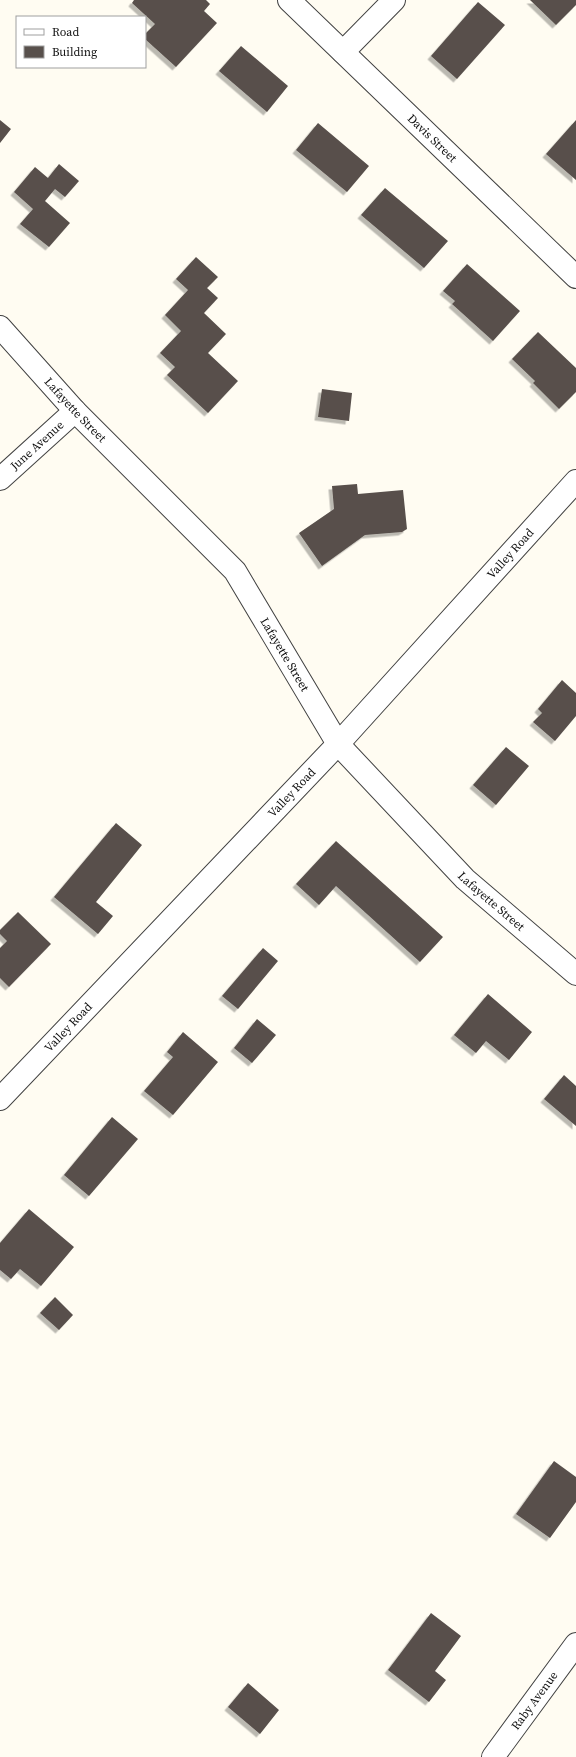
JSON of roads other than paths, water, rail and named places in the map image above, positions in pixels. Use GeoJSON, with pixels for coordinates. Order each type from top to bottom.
{"type":"FeatureCollection","features":[{"type":"Feature","properties":{"kind":"street","name":"Davis Street"},"geometry":{"type":"LineString","coordinates":[[289,0],[576,277]]}},
{"type":"Feature","properties":{"kind":"street"},"geometry":{"type":"LineString","coordinates":[[343,52],[394,0]]}},
{"type":"Feature","properties":{"kind":"street","name":"Lafayette Street"},"geometry":{"type":"LineString","coordinates":[[0,327],[75,411],[234,571],[338,744],[465,879],[576,974]]}},
{"type":"Feature","properties":{"kind":"street","name":"June Avenue"},"geometry":{"type":"LineString","coordinates":[[0,479],[75,411]]}},
{"type":"Feature","properties":{"kind":"street","name":"Valley Road"},"geometry":{"type":"LineString","coordinates":[[0,1099],[338,744],[576,481]]}},
{"type":"Feature","properties":{"kind":"street","name":"Raby Avenue"},"geometry":{"type":"LineString","coordinates":[[493,1757],[576,1644]]}}]}
